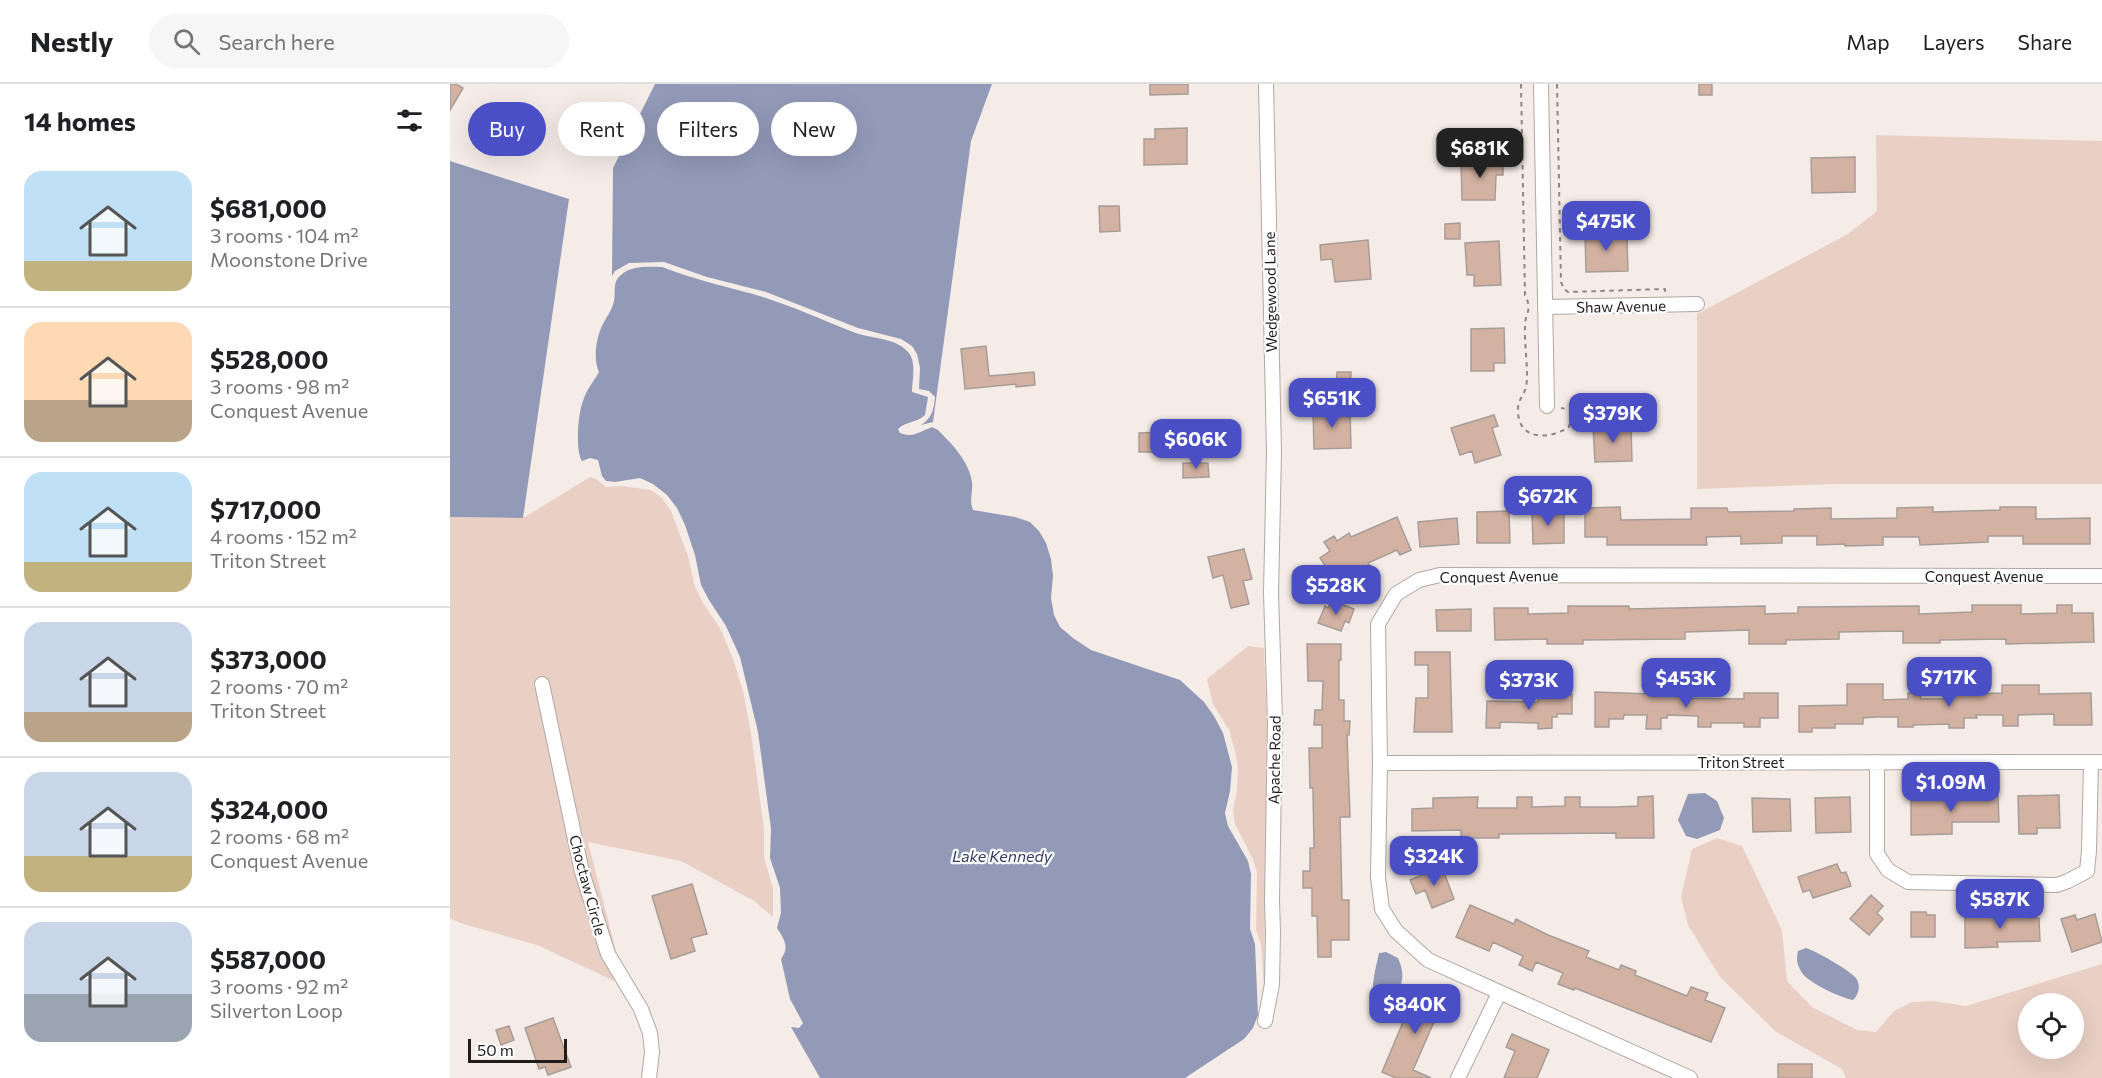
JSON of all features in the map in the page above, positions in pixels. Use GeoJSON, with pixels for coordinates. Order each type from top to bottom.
{"type":"FeatureCollection","features":[{"type":"Feature","properties":{"kind":"street","name":"Wedgewood Lane"},"geometry":{"type":"LineString","coordinates":[[1266,84],[1273,499]]}},
{"type":"Feature","properties":{"kind":"street"},"geometry":{"type":"LineString","coordinates":[[1541,84],[1547,406]]}},
{"type":"Feature","properties":{"kind":"street","name":"Shaw Avenue"},"geometry":{"type":"LineString","coordinates":[[1545,307],[1697,304]]}},
{"type":"Feature","properties":{"kind":"street","name":"Apache Road"},"geometry":{"type":"LineString","coordinates":[[1264,1020],[1272,984],[1273,942],[1275,710],[1271,593],[1273,499]]}},
{"type":"Feature","properties":{"kind":"street","name":"Conquest Avenue"},"geometry":{"type":"LineString","coordinates":[[1690,1078],[1428,960],[1396,931],[1382,909],[1378,877],[1380,763],[1378,624],[1396,594],[1419,580],[1440,575],[2102,576]]}},
{"type":"Feature","properties":{"kind":"street","name":"Choctaw Circle"},"geometry":{"type":"LineString","coordinates":[[542,684],[582,872],[608,954],[641,1009],[650,1033],[652,1053],[649,1078]]}},
{"type":"Feature","properties":{"kind":"street"},"geometry":{"type":"LineString","coordinates":[[1877,762],[1877,854],[1888,870],[1908,882],[2057,885],[2087,871],[2097,762]]}},
{"type":"Feature","properties":{"kind":"street","name":"Triton Street"},"geometry":{"type":"LineString","coordinates":[[1380,763],[2097,762]]}},
{"type":"Feature","properties":{"kind":"street"},"geometry":{"type":"LineString","coordinates":[[1458,1078],[1499,993]]}},
{"type":"Feature","properties":{"kind":"path"},"geometry":{"type":"LineString","coordinates":[[1521,84],[1525,295],[1530,310],[1525,323],[1526,387],[1518,401],[1517,411],[1526,430],[1545,437],[1569,427],[1573,410],[1547,406]]}},
{"type":"Feature","properties":{"kind":"path"},"geometry":{"type":"LineString","coordinates":[[1557,84],[1564,289],[1568,292],[1665,289],[1665,305]]}},
{"type":"Feature","properties":{"kind":"shaded area"},"geometry":{"type":"Polygon","coordinates":[[[1876,135],[2102,141],[2102,484],[1837,484],[1697,489],[1697,314],[1848,234],[1877,211],[1876,135]]]}},
{"type":"Feature","properties":{"kind":"shaded area"},"geometry":{"type":"Polygon","coordinates":[[[590,477],[606,487],[622,486],[651,490],[662,498],[671,511],[688,556],[695,587],[720,628],[743,691],[764,829],[764,858],[773,888],[773,917],[754,901],[681,861],[588,842],[625,986],[537,945],[460,923],[450,918],[450,517],[523,518],[590,477]]]}},
{"type":"Feature","properties":{"kind":"shaded area"},"geometry":{"type":"Polygon","coordinates":[[[1248,646],[1264,648],[1267,720],[1264,990],[1261,944],[1256,929],[1257,873],[1253,859],[1235,824],[1233,810],[1238,767],[1229,730],[1213,704],[1207,679],[1248,646]]]}},
{"type":"Feature","properties":{"kind":"shaded area"},"geometry":{"type":"Polygon","coordinates":[[[1717,838],[1742,846],[1782,930],[1787,981],[1812,1007],[1857,1030],[1876,1032],[1894,1011],[1912,1002],[1933,1001],[1966,1006],[2102,964],[2102,1078],[1846,1078],[1842,1069],[1776,1032],[1720,977],[1688,925],[1681,897],[1692,849],[1717,838]]]}},
{"type":"Feature","properties":{"kind":"water"},"geometry":{"type":"Polygon","coordinates":[[[655,84],[992,84],[971,141],[933,422],[921,425],[932,413],[935,397],[929,391],[919,389],[920,368],[917,354],[912,346],[901,339],[858,328],[766,292],[707,277],[664,262],[629,263],[615,271],[612,276],[613,168],[619,156],[645,156],[645,104],[655,84]]]}},
{"type":"Feature","properties":{"kind":"water"},"geometry":{"type":"Polygon","coordinates":[[[450,161],[569,199],[523,518],[450,517],[450,161]]]}},
{"type":"Feature","properties":{"kind":"water","name":"Lake Kennedy"},"geometry":{"type":"Polygon","coordinates":[[[640,267],[662,267],[699,280],[763,297],[853,332],[890,341],[903,347],[911,356],[912,361],[912,392],[928,397],[925,415],[901,426],[898,429],[900,433],[912,435],[932,427],[938,430],[964,460],[972,482],[973,510],[1015,517],[1030,522],[1039,531],[1051,559],[1053,576],[1051,598],[1054,615],[1060,627],[1091,650],[1180,680],[1204,702],[1223,733],[1232,767],[1225,813],[1228,826],[1248,861],[1251,874],[1250,929],[1255,944],[1258,1015],[1253,1028],[1244,1039],[1185,1078],[820,1078],[791,1027],[799,1028],[803,1023],[790,999],[781,959],[786,947],[777,928],[781,913],[780,888],[770,858],[771,829],[758,732],[740,657],[726,626],[701,585],[695,555],[685,525],[677,508],[667,495],[653,484],[640,478],[606,481],[602,476],[598,460],[590,458],[582,461],[578,449],[581,407],[586,393],[599,372],[596,361],[597,343],[602,326],[613,305],[616,281],[630,270],[640,267]]]}},
{"type":"Feature","properties":{"kind":"water"},"geometry":{"type":"Polygon","coordinates":[[[1705,793],[1717,801],[1724,818],[1720,830],[1697,839],[1686,836],[1678,820],[1688,794],[1705,793]]]}},
{"type":"Feature","properties":{"kind":"water"},"geometry":{"type":"Polygon","coordinates":[[[1806,948],[1847,970],[1856,978],[1859,990],[1853,1000],[1826,990],[1802,973],[1797,962],[1797,954],[1798,951],[1806,948]]]}},
{"type":"Feature","properties":{"kind":"water"},"geometry":{"type":"Polygon","coordinates":[[[1386,952],[1398,958],[1402,979],[1399,991],[1388,1010],[1380,1012],[1374,999],[1373,984],[1379,953],[1386,952]]]}},
{"type":"Feature","properties":{"kind":"building"},"geometry":{"type":"Polygon","coordinates":[[[450,84],[463,88],[450,110],[450,84]]]}},
{"type":"Feature","properties":{"kind":"building"},"geometry":{"type":"Polygon","coordinates":[[[1150,84],[1188,84],[1188,94],[1150,95],[1150,84]]]}},
{"type":"Feature","properties":{"kind":"building"},"geometry":{"type":"Polygon","coordinates":[[[1699,84],[1712,84],[1712,95],[1699,95],[1699,84]]]}},
{"type":"Feature","properties":{"kind":"building"},"geometry":{"type":"Polygon","coordinates":[[[1187,128],[1187,164],[1144,165],[1144,139],[1155,139],[1155,129],[1187,128]]]}},
{"type":"Feature","properties":{"kind":"building"},"geometry":{"type":"Polygon","coordinates":[[[1855,157],[1855,192],[1812,193],[1811,158],[1855,157]]]}},
{"type":"Feature","properties":{"kind":"building"},"geometry":{"type":"Polygon","coordinates":[[[1461,160],[1503,160],[1503,175],[1496,175],[1495,200],[1462,200],[1461,160]]]}},
{"type":"Feature","properties":{"kind":"building"},"geometry":{"type":"Polygon","coordinates":[[[1099,206],[1119,206],[1120,231],[1100,232],[1099,206]]]}},
{"type":"Feature","properties":{"kind":"building"},"geometry":{"type":"Polygon","coordinates":[[[1460,223],[1460,239],[1445,239],[1445,224],[1460,223]]]}},
{"type":"Feature","properties":{"kind":"building"},"geometry":{"type":"Polygon","coordinates":[[[1585,232],[1619,232],[1619,239],[1627,239],[1628,271],[1586,272],[1585,232]]]}},
{"type":"Feature","properties":{"kind":"building"},"geometry":{"type":"Polygon","coordinates":[[[1368,240],[1371,279],[1335,282],[1332,259],[1321,260],[1320,245],[1368,240]]]}},
{"type":"Feature","properties":{"kind":"building"},"geometry":{"type":"Polygon","coordinates":[[[1499,241],[1501,285],[1474,286],[1474,275],[1467,275],[1465,243],[1499,241]]]}},
{"type":"Feature","properties":{"kind":"building"},"geometry":{"type":"Polygon","coordinates":[[[1504,328],[1505,363],[1494,363],[1494,371],[1471,371],[1471,329],[1504,328]]]}},
{"type":"Feature","properties":{"kind":"building"},"geometry":{"type":"Polygon","coordinates":[[[986,346],[989,376],[1034,372],[1035,385],[1016,387],[1016,384],[965,389],[961,349],[986,346]]]}},
{"type":"Feature","properties":{"kind":"building"},"geometry":{"type":"Polygon","coordinates":[[[1337,372],[1351,372],[1350,389],[1336,388],[1337,372]]]}},
{"type":"Feature","properties":{"kind":"building"},"geometry":{"type":"Polygon","coordinates":[[[1313,410],[1350,410],[1351,448],[1314,449],[1313,410]]]}},
{"type":"Feature","properties":{"kind":"building"},"geometry":{"type":"Polygon","coordinates":[[[1494,415],[1498,426],[1492,428],[1501,455],[1475,463],[1472,451],[1460,455],[1451,428],[1494,415]]]}},
{"type":"Feature","properties":{"kind":"building"},"geometry":{"type":"Polygon","coordinates":[[[1631,426],[1632,461],[1595,462],[1593,427],[1631,426]]]}},
{"type":"Feature","properties":{"kind":"building"},"geometry":{"type":"Polygon","coordinates":[[[1169,432],[1169,452],[1139,452],[1139,433],[1169,432]]]}},
{"type":"Feature","properties":{"kind":"building"},"geometry":{"type":"Polygon","coordinates":[[[1183,463],[1208,463],[1209,477],[1183,478],[1183,463]]]}},
{"type":"Feature","properties":{"kind":"building"},"geometry":{"type":"Polygon","coordinates":[[[1620,507],[1621,520],[1691,519],[1691,508],[1727,508],[1728,512],[1831,508],[1831,519],[1897,518],[1897,508],[1933,507],[1933,512],[2036,507],[2036,519],[2090,518],[2090,544],[2023,544],[2023,536],[1988,536],[1988,542],[1920,545],[1919,537],[1883,537],[1883,545],[1845,546],[1845,544],[1817,545],[1817,536],[1782,536],[1782,543],[1741,544],[1741,536],[1706,537],[1707,545],[1607,545],[1607,537],[1585,537],[1585,508],[1620,507]]]}},
{"type":"Feature","properties":{"kind":"building"},"geometry":{"type":"Polygon","coordinates":[[[1564,510],[1564,543],[1533,544],[1532,511],[1564,510]]]}},
{"type":"Feature","properties":{"kind":"building"},"geometry":{"type":"Polygon","coordinates":[[[1509,511],[1510,543],[1477,543],[1477,512],[1509,511]]]}},
{"type":"Feature","properties":{"kind":"building"},"geometry":{"type":"Polygon","coordinates":[[[1397,517],[1411,550],[1400,555],[1397,550],[1368,563],[1372,568],[1362,575],[1357,567],[1336,582],[1320,558],[1330,551],[1324,542],[1334,536],[1337,541],[1349,533],[1351,537],[1397,517]]]}},
{"type":"Feature","properties":{"kind":"building"},"geometry":{"type":"Polygon","coordinates":[[[1457,518],[1459,544],[1420,547],[1418,522],[1457,518]]]}},
{"type":"Feature","properties":{"kind":"building"},"geometry":{"type":"Polygon","coordinates":[[[1244,549],[1252,579],[1243,581],[1249,604],[1231,608],[1223,575],[1213,578],[1208,557],[1244,549]]]}},
{"type":"Feature","properties":{"kind":"building"},"geometry":{"type":"Polygon","coordinates":[[[1331,600],[1354,609],[1349,623],[1345,621],[1341,631],[1318,623],[1325,606],[1328,608],[1331,600]]]}},
{"type":"Feature","properties":{"kind":"building"},"geometry":{"type":"Polygon","coordinates":[[[1972,605],[2021,605],[2021,614],[2057,613],[2057,605],[2072,605],[2072,613],[2093,613],[2094,642],[2006,644],[2006,639],[1903,643],[1903,631],[1839,632],[1839,639],[1786,640],[1786,644],[1749,644],[1749,630],[1685,632],[1685,639],[1583,640],[1583,644],[1547,644],[1547,639],[1495,640],[1494,608],[1528,608],[1528,614],[1568,613],[1568,606],[1629,606],[1629,609],[1765,606],[1765,614],[1798,613],[1798,607],[1919,606],[1919,614],[1972,612],[1972,605]]]}},
{"type":"Feature","properties":{"kind":"building"},"geometry":{"type":"Polygon","coordinates":[[[1471,609],[1471,631],[1437,631],[1436,610],[1471,609]]]}},
{"type":"Feature","properties":{"kind":"building"},"geometry":{"type":"Polygon","coordinates":[[[1307,644],[1341,644],[1339,700],[1344,700],[1344,721],[1350,721],[1349,735],[1347,735],[1350,817],[1340,817],[1342,900],[1349,900],[1349,940],[1331,940],[1331,957],[1318,957],[1317,916],[1312,916],[1312,888],[1303,888],[1303,871],[1310,871],[1310,848],[1314,848],[1313,788],[1310,788],[1309,748],[1322,748],[1322,725],[1314,725],[1315,710],[1322,710],[1323,681],[1308,681],[1307,644]]]}},
{"type":"Feature","properties":{"kind":"building"},"geometry":{"type":"Polygon","coordinates":[[[1415,652],[1450,652],[1452,732],[1414,732],[1416,698],[1428,698],[1428,665],[1415,665],[1415,652]]]}},
{"type":"Feature","properties":{"kind":"building"},"geometry":{"type":"Polygon","coordinates":[[[1847,684],[1883,684],[1883,700],[1908,699],[1908,693],[1920,693],[1921,699],[1949,699],[1949,694],[1964,694],[1964,685],[1976,685],[1976,694],[2002,693],[2002,685],[2039,685],[2039,694],[2091,693],[2092,725],[2054,725],[2054,714],[2018,715],[2018,726],[2003,726],[2003,715],[1976,715],[1977,718],[1964,718],[1964,728],[1949,728],[1949,724],[1898,727],[1898,717],[1875,717],[1863,718],[1863,724],[1835,724],[1835,728],[1812,728],[1812,732],[1799,732],[1799,706],[1847,705],[1847,684]]]}},
{"type":"Feature","properties":{"kind":"building"},"geometry":{"type":"Polygon","coordinates":[[[1595,692],[1681,695],[1681,698],[1744,699],[1744,693],[1778,693],[1778,718],[1760,718],[1760,727],[1744,727],[1744,723],[1711,723],[1711,727],[1698,727],[1698,716],[1667,715],[1667,718],[1661,718],[1661,729],[1646,729],[1647,715],[1624,715],[1623,719],[1609,719],[1609,727],[1595,727],[1595,692]]]}},
{"type":"Feature","properties":{"kind":"building"},"geometry":{"type":"Polygon","coordinates":[[[1572,694],[1572,714],[1557,714],[1557,717],[1552,717],[1552,728],[1538,729],[1538,723],[1500,722],[1500,728],[1486,728],[1487,701],[1538,702],[1538,695],[1572,694]]]}},
{"type":"Feature","properties":{"kind":"building"},"geometry":{"type":"Polygon","coordinates":[[[2059,795],[2060,828],[2037,828],[2037,834],[2019,834],[2018,796],[2059,795]]]}},
{"type":"Feature","properties":{"kind":"building"},"geometry":{"type":"Polygon","coordinates":[[[1653,796],[1654,838],[1616,838],[1616,833],[1499,834],[1499,838],[1461,838],[1461,830],[1412,831],[1412,809],[1433,808],[1433,798],[1478,797],[1477,808],[1517,808],[1517,797],[1532,797],[1532,807],[1565,806],[1565,797],[1580,797],[1580,807],[1615,807],[1638,806],[1638,797],[1653,796]]]}},
{"type":"Feature","properties":{"kind":"building"},"geometry":{"type":"Polygon","coordinates":[[[1998,796],[1999,822],[1952,822],[1952,834],[1911,835],[1911,797],[1998,796]]]}},
{"type":"Feature","properties":{"kind":"building"},"geometry":{"type":"Polygon","coordinates":[[[1850,797],[1851,832],[1816,833],[1815,798],[1850,797]]]}},
{"type":"Feature","properties":{"kind":"building"},"geometry":{"type":"Polygon","coordinates":[[[1752,798],[1790,799],[1791,831],[1753,832],[1752,798]]]}},
{"type":"Feature","properties":{"kind":"building"},"geometry":{"type":"Polygon","coordinates":[[[1837,864],[1841,873],[1846,872],[1851,886],[1813,898],[1810,890],[1803,892],[1798,877],[1837,864]]]}},
{"type":"Feature","properties":{"kind":"building"},"geometry":{"type":"Polygon","coordinates":[[[1442,867],[1454,899],[1432,908],[1425,890],[1416,894],[1410,880],[1442,867]]]}},
{"type":"Feature","properties":{"kind":"building"},"geometry":{"type":"Polygon","coordinates":[[[692,884],[707,934],[691,938],[695,951],[671,959],[652,896],[692,884]]]}},
{"type":"Feature","properties":{"kind":"building"},"geometry":{"type":"Polygon","coordinates":[[[1871,895],[1883,906],[1877,913],[1883,919],[1869,935],[1850,919],[1871,895]]]}},
{"type":"Feature","properties":{"kind":"building"},"geometry":{"type":"Polygon","coordinates":[[[1470,905],[1514,924],[1516,919],[1548,935],[1589,951],[1586,957],[1619,970],[1621,965],[1636,971],[1635,975],[1687,996],[1691,987],[1708,993],[1705,1000],[1725,1008],[1711,1042],[1575,988],[1574,990],[1558,984],[1563,973],[1536,962],[1532,971],[1519,965],[1523,956],[1493,942],[1489,951],[1456,937],[1470,905]]]}},
{"type":"Feature","properties":{"kind":"building"},"geometry":{"type":"Polygon","coordinates":[[[1911,912],[1926,912],[1927,915],[1935,915],[1935,937],[1911,937],[1911,912]]]}},
{"type":"Feature","properties":{"kind":"building"},"geometry":{"type":"Polygon","coordinates":[[[2017,913],[2030,913],[2030,918],[2039,918],[2040,941],[1997,942],[1998,947],[1965,948],[1965,916],[2017,915],[2017,913]]]}},
{"type":"Feature","properties":{"kind":"building"},"geometry":{"type":"Polygon","coordinates":[[[2095,914],[2102,942],[2072,952],[2061,919],[2075,915],[2077,920],[2095,914]]]}},
{"type":"Feature","properties":{"kind":"building"},"geometry":{"type":"Polygon","coordinates":[[[1417,989],[1455,1006],[1449,1020],[1437,1015],[1413,1070],[1431,1078],[1396,1078],[1382,1072],[1417,989]]]}},
{"type":"Feature","properties":{"kind":"building"},"geometry":{"type":"Polygon","coordinates":[[[553,1018],[571,1067],[548,1075],[545,1067],[539,1069],[525,1028],[553,1018]]]}},
{"type":"Feature","properties":{"kind":"building"},"geometry":{"type":"Polygon","coordinates":[[[509,1026],[514,1040],[501,1045],[496,1030],[509,1026]]]}},
{"type":"Feature","properties":{"kind":"building"},"geometry":{"type":"Polygon","coordinates":[[[1512,1034],[1549,1050],[1537,1078],[1504,1078],[1515,1051],[1506,1047],[1512,1034]]]}},
{"type":"Feature","properties":{"kind":"building"},"geometry":{"type":"Polygon","coordinates":[[[1778,1064],[1812,1064],[1812,1078],[1778,1078],[1778,1064]]]}}]}
